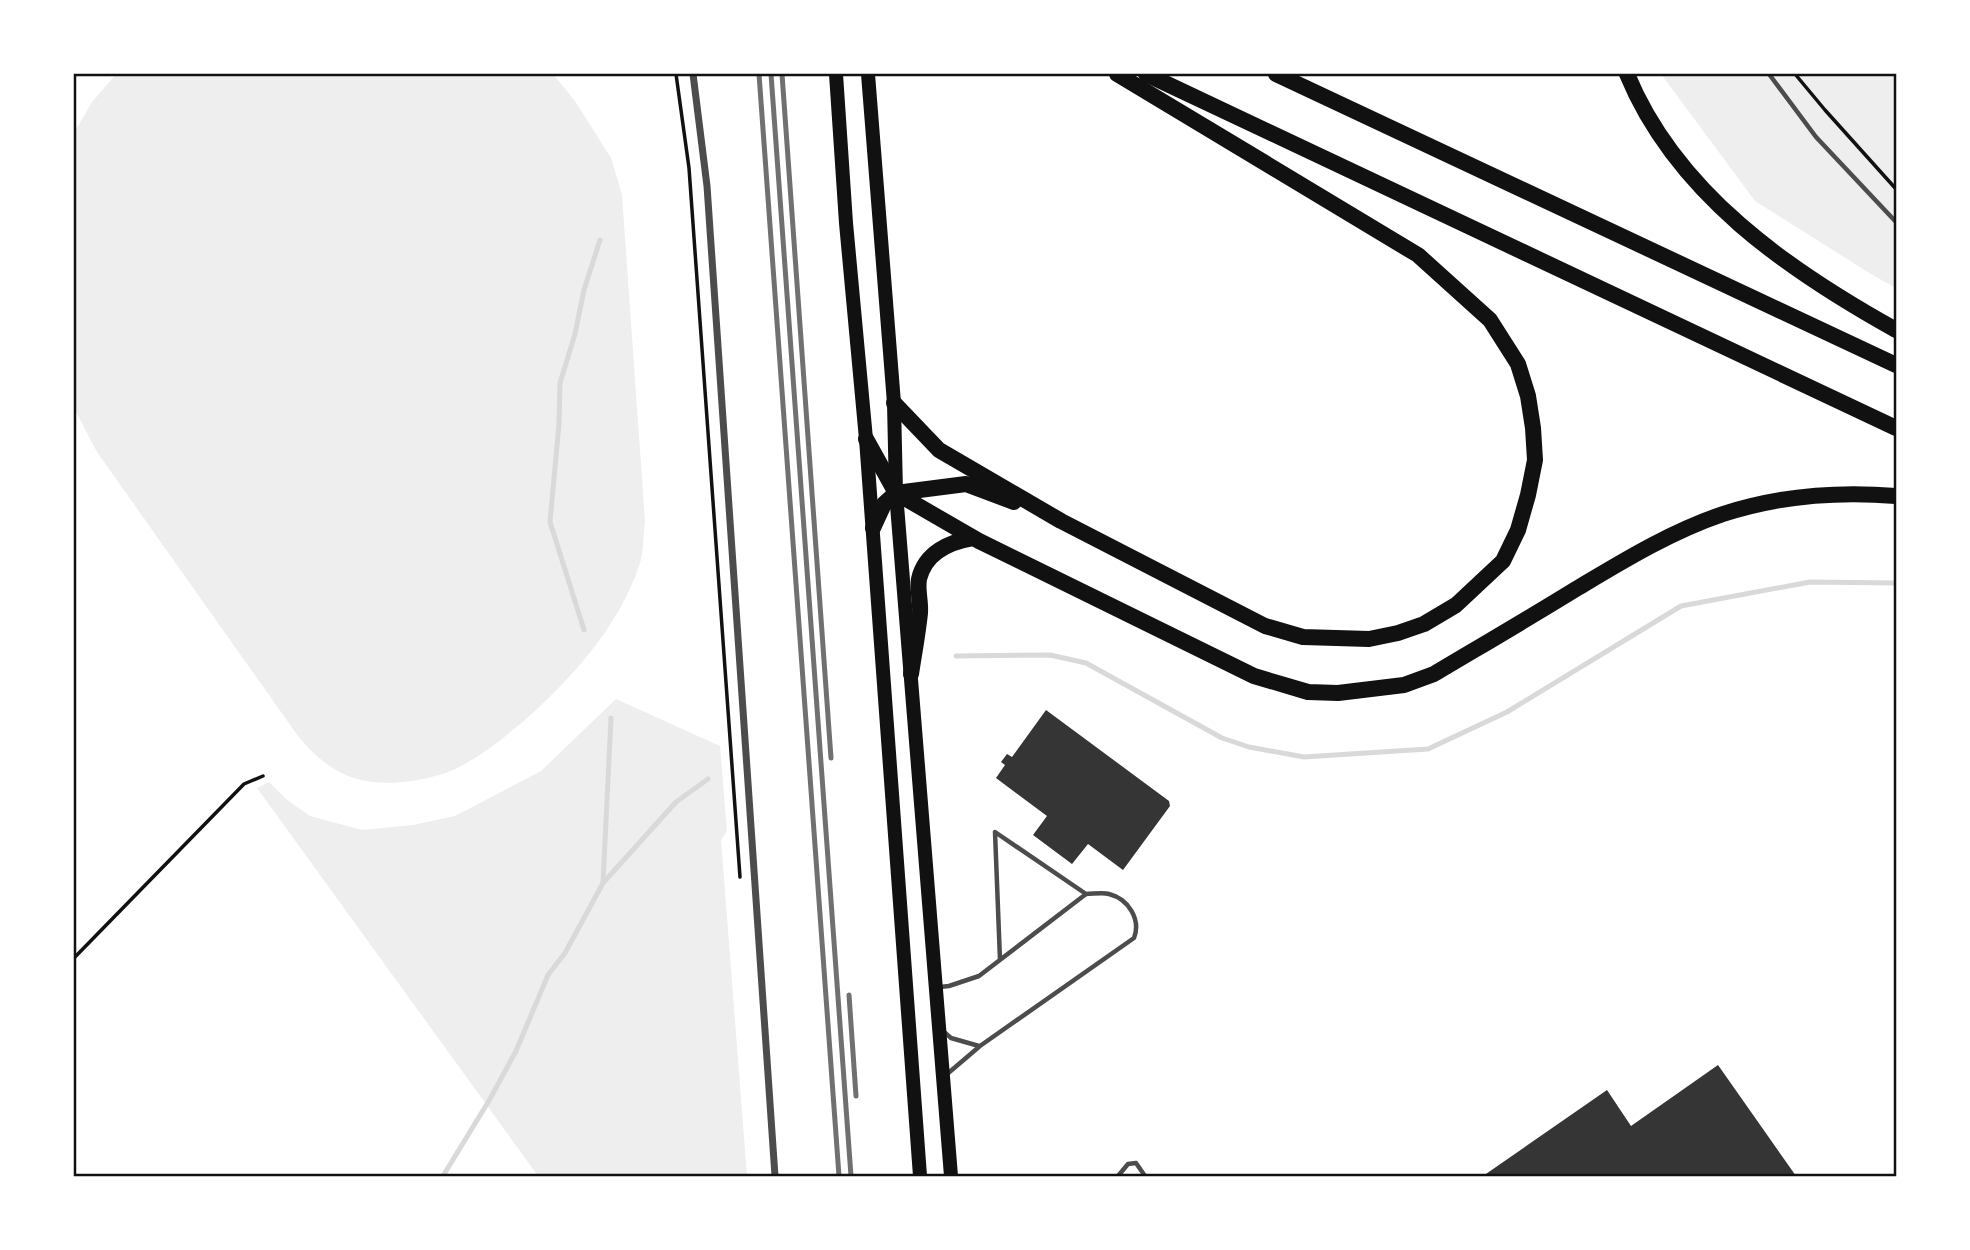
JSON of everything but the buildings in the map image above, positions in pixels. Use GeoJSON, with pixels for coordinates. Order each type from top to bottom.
{"type":"FeatureCollection","features":[{"type":"Feature","properties":{"kind":"highway"},"geometry":{"type":"LineString","coordinates":[[894,403],[939,450],[1061,521],[1265,626],[1303,637],[1369,639],[1424,624],[1456,605],[1503,561],[1518,530],[1535,460],[1528,396],[1518,364],[1490,320],[1418,255],[1117,74]]}},
{"type":"Feature","properties":{"kind":"highway"},"geometry":{"type":"LineString","coordinates":[[1146,74],[1896,428]]}},
{"type":"Feature","properties":{"kind":"highway"},"geometry":{"type":"LineString","coordinates":[[1276,74],[1896,365]]}},
{"type":"Feature","properties":{"kind":"highway"},"geometry":{"type":"LineString","coordinates":[[1627,74],[1635,94],[1661,137],[1696,181],[1732,219],[1840,299],[1896,330]]}},
{"type":"Feature","properties":{"kind":"highway"},"geometry":{"type":"LineString","coordinates":[[866,439],[896,493],[973,538],[1254,676],[1308,692],[1338,694],[1404,685],[1434,674],[1650,546],[1723,514],[1765,503],[1809,496],[1860,493],[1896,496]]}},
{"type":"Feature","properties":{"kind":"highway"},"geometry":{"type":"LineString","coordinates":[[873,528],[884,504],[896,493],[966,484],[1061,521]]}},
{"type":"Feature","properties":{"kind":"highway"},"geometry":{"type":"LineString","coordinates":[[911,674],[920,611],[919,580],[926,563],[948,545],[973,538]]}},
{"type":"Feature","properties":{"kind":"main road"},"geometry":{"type":"LineString","coordinates":[[836,74],[846,223],[873,528],[921,982],[939,1029],[951,1177]]}},
{"type":"Feature","properties":{"kind":"main road"},"geometry":{"type":"LineString","coordinates":[[868,74],[894,403],[896,493],[911,674],[921,982],[920,1177]]}},
{"type":"Feature","properties":{"kind":"street"},"geometry":{"type":"LineString","coordinates":[[693,74],[707,186],[775,1177]]}},
{"type":"Feature","properties":{"kind":"lane"},"geometry":{"type":"LineString","coordinates":[[1769,74],[1816,137],[1896,222]]}},
{"type":"Feature","properties":{"kind":"lane"},"geometry":{"type":"LineString","coordinates":[[943,1078],[980,1046],[1134,938],[1137,929],[1135,917],[1125,902],[1109,894],[1086,894],[995,832],[1000,960]]}},
{"type":"Feature","properties":{"kind":"lane"},"geometry":{"type":"LineString","coordinates":[[921,982],[949,986],[979,976],[1086,894]]}},
{"type":"Feature","properties":{"kind":"lane"},"geometry":{"type":"LineString","coordinates":[[939,1029],[951,1038],[980,1046]]}},
{"type":"Feature","properties":{"kind":"lane"},"geometry":{"type":"LineString","coordinates":[[1118,1177],[1128,1164],[1136,1163],[1145,1177]]}},
{"type":"Feature","properties":{"kind":"path"},"geometry":{"type":"LineString","coordinates":[[676,74],[688,168],[741,886]]}},
{"type":"Feature","properties":{"kind":"path"},"geometry":{"type":"LineString","coordinates":[[1795,74],[1896,189]]}},
{"type":"Feature","properties":{"kind":"path"},"geometry":{"type":"LineString","coordinates":[[74,958],[244,784],[263,776]]}},
{"type":"Feature","properties":{"kind":"shaded area"},"geometry":{"type":"Polygon","coordinates":[[[116,74],[553,74],[575,101],[611,158],[622,195],[645,521],[640,563],[611,624],[569,677],[511,731],[454,770],[412,781],[369,782],[339,772],[317,756],[298,736],[97,452],[74,408],[74,133],[92,102],[116,74]]]}},
{"type":"Feature","properties":{"kind":"shaded area"},"geometry":{"type":"Polygon","coordinates":[[[1661,74],[1896,74],[1896,288],[1755,201],[1661,74]]]}},
{"type":"Feature","properties":{"kind":"shaded area"},"geometry":{"type":"Polygon","coordinates":[[[616,699],[720,746],[727,831],[721,840],[747,1176],[538,1176],[257,788],[269,782],[286,799],[310,816],[362,830],[413,825],[455,816],[541,771],[616,699]]]}},
{"type":"Feature","properties":{"kind":"waterway"},"geometry":{"type":"LineString","coordinates":[[584,630],[550,522],[560,383],[600,240]]}},
{"type":"Feature","properties":{"kind":"waterway"},"geometry":{"type":"LineString","coordinates":[[956,656],[1050,655],[1086,663],[1222,738],[1249,747],[1304,757],[1428,749],[1507,712],[1681,606],[1810,582],[1896,583]]}},
{"type":"Feature","properties":{"kind":"waterway"},"geometry":{"type":"LineString","coordinates":[[603,883],[611,718]]}},
{"type":"Feature","properties":{"kind":"waterway"},"geometry":{"type":"LineString","coordinates":[[443,1176],[490,1099],[516,1051],[548,975],[565,953],[603,883],[676,802],[708,779]]}},
{"type":"Feature","properties":{"kind":"railway"},"geometry":{"type":"LineString","coordinates":[[759,74],[839,1176]]}},
{"type":"Feature","properties":{"kind":"railway"},"geometry":{"type":"LineString","coordinates":[[771,74],[851,1176]]}},
{"type":"Feature","properties":{"kind":"railway"},"geometry":{"type":"LineString","coordinates":[[782,74],[831,758]]}},
{"type":"Feature","properties":{"kind":"railway"},"geometry":{"type":"LineString","coordinates":[[849,995],[856,1096]]}}]}
